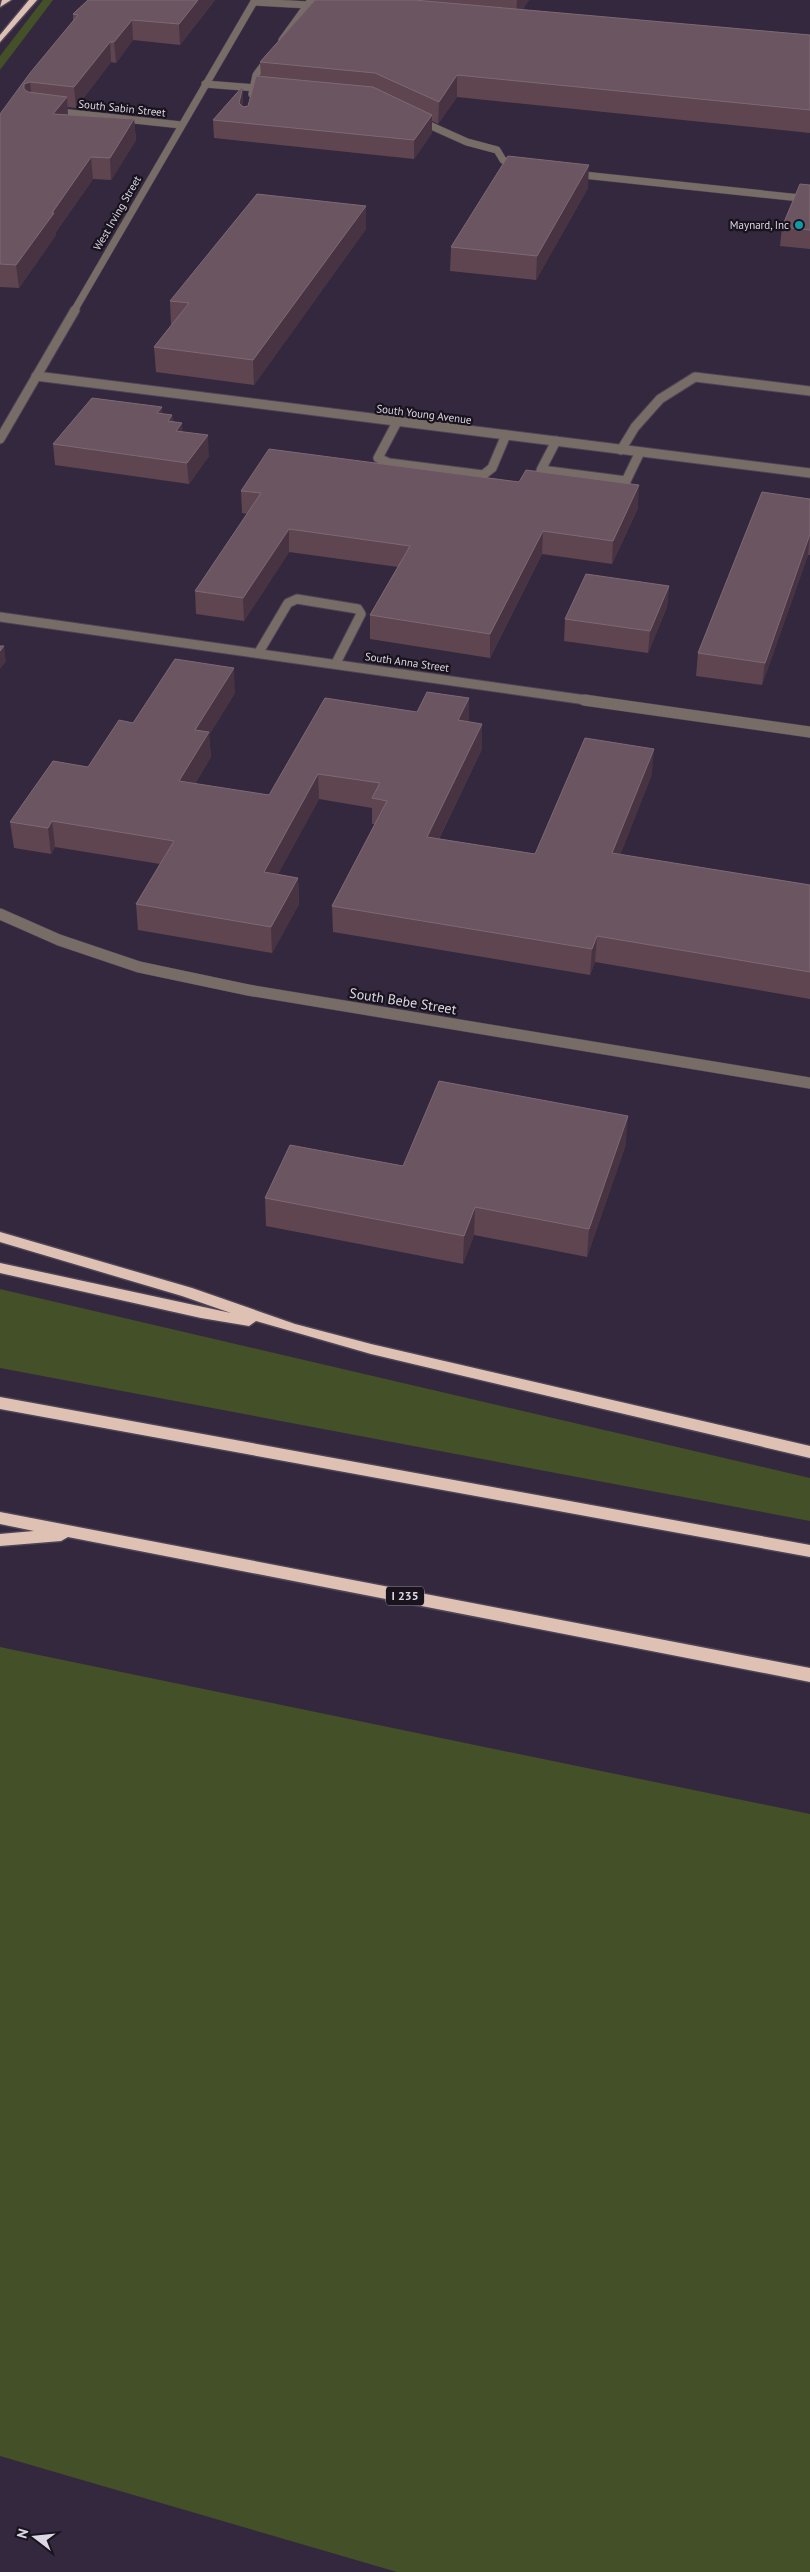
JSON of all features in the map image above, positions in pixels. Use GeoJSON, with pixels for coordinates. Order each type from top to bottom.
{"type":"FeatureCollection","features":[{"type":"Feature","properties":{"kind":"highway"},"geometry":{"type":"LineString","coordinates":[[0,5],[7,0]]}},
{"type":"Feature","properties":{"kind":"highway"},"geometry":{"type":"LineString","coordinates":[[0,40],[33,0]]}},
{"type":"Feature","properties":{"kind":"highway"},"geometry":{"type":"LineString","coordinates":[[0,1237],[187,1292],[292,1328],[371,1349],[810,1452]]}},
{"type":"Feature","properties":{"kind":"highway"},"geometry":{"type":"LineString","coordinates":[[0,1268],[201,1313],[292,1328]]}},
{"type":"Feature","properties":{"kind":"highway"},"geometry":{"type":"LineString","coordinates":[[0,1402],[810,1551]]}},
{"type":"Feature","properties":{"kind":"highway","name":"I 235"},"geometry":{"type":"LineString","coordinates":[[0,1518],[810,1675]]}},
{"type":"Feature","properties":{"kind":"highway"},"geometry":{"type":"LineString","coordinates":[[0,1540],[81,1534]]}},
{"type":"Feature","properties":{"kind":"street"},"geometry":{"type":"LineString","coordinates":[[255,1],[309,3],[334,7]]}},
{"type":"Feature","properties":{"kind":"street","name":"West Irving Street"},"geometry":{"type":"LineString","coordinates":[[0,439],[181,125],[255,1]]}},
{"type":"Feature","properties":{"kind":"street"},"geometry":{"type":"LineString","coordinates":[[279,44],[309,3]]}},
{"type":"Feature","properties":{"kind":"street"},"geometry":{"type":"LineString","coordinates":[[249,104],[256,76],[273,52]]}},
{"type":"Feature","properties":{"kind":"street"},"geometry":{"type":"LineString","coordinates":[[205,84],[277,90]]}},
{"type":"Feature","properties":{"kind":"street","name":"South Sabin Street"},"geometry":{"type":"LineString","coordinates":[[40,109],[181,125]]}},
{"type":"Feature","properties":{"kind":"street"},"geometry":{"type":"LineString","coordinates":[[411,116],[467,142],[497,150],[503,160],[522,169],[532,170]]}},
{"type":"Feature","properties":{"kind":"street"},"geometry":{"type":"LineString","coordinates":[[562,173],[810,199]]}},
{"type":"Feature","properties":{"kind":"street","name":"South Young Avenue"},"geometry":{"type":"LineString","coordinates":[[36,376],[810,473]]}},
{"type":"Feature","properties":{"kind":"street"},"geometry":{"type":"LineString","coordinates":[[621,450],[635,427],[660,399],[695,377],[810,391]]}},
{"type":"Feature","properties":{"kind":"street"},"geometry":{"type":"LineString","coordinates":[[397,422],[378,458],[389,463],[483,475],[492,468],[506,435]]}},
{"type":"Feature","properties":{"kind":"street"},"geometry":{"type":"LineString","coordinates":[[556,442],[541,470],[626,482],[640,452]]}},
{"type":"Feature","properties":{"kind":"street"},"geometry":{"type":"LineString","coordinates":[[259,652],[288,603],[297,599],[358,609],[361,614],[336,663]]}},
{"type":"Feature","properties":{"kind":"street","name":"South Anna Street"},"geometry":{"type":"LineString","coordinates":[[0,617],[259,652],[810,732]]}},
{"type":"Feature","properties":{"kind":"street","name":"South Bebe Street"},"geometry":{"type":"LineString","coordinates":[[0,914],[59,940],[139,967],[230,987],[810,1084]]}},
{"type":"Feature","properties":{"kind":"green space"},"geometry":{"type":"Polygon","coordinates":[[[43,0],[53,0],[0,70],[0,56],[43,0]]]}},
{"type":"Feature","properties":{"kind":"green space"},"geometry":{"type":"Polygon","coordinates":[[[0,1289],[810,1478],[810,1521],[0,1368],[0,1289]]]}},
{"type":"Feature","properties":{"kind":"green space"},"geometry":{"type":"Polygon","coordinates":[[[0,1647],[810,1814],[810,2572],[397,2572],[0,2456],[0,1647]]]}},
{"type":"Feature","properties":{"kind":"building"},"geometry":{"type":"Polygon","coordinates":[[[88,0],[198,0],[179,24],[132,20],[114,42],[110,42],[74,87],[30,82],[24,84],[24,89],[28,92],[67,97],[53,114],[134,119],[110,158],[91,157],[52,213],[54,213],[16,265],[0,264],[0,114],[30,73],[78,15],[73,14],[88,0]]]}},
{"type":"Feature","properties":{"kind":"building"},"geometry":{"type":"Polygon","coordinates":[[[315,0],[414,0],[810,35],[810,110],[457,75],[439,102],[375,73],[260,62],[315,0]]]}},
{"type":"Feature","properties":{"kind":"building"},"geometry":{"type":"Polygon","coordinates":[[[256,76],[373,87],[432,115],[414,140],[213,120],[243,86],[239,103],[243,107],[248,106],[256,76]]]}},
{"type":"Feature","properties":{"kind":"building"},"geometry":{"type":"Polygon","coordinates":[[[508,156],[589,165],[537,256],[451,247],[508,156]]]}},
{"type":"Feature","properties":{"kind":"building"},"geometry":{"type":"Polygon","coordinates":[[[800,184],[810,185],[810,230],[782,227],[800,184]]]}},
{"type":"Feature","properties":{"kind":"building"},"geometry":{"type":"Polygon","coordinates":[[[257,194],[366,206],[253,360],[154,347],[189,303],[170,301],[257,194]]]}},
{"type":"Feature","properties":{"kind":"building"},"geometry":{"type":"Polygon","coordinates":[[[92,398],[162,407],[157,413],[172,415],[168,421],[182,423],[176,431],[208,435],[187,463],[53,444],[92,398]]]}},
{"type":"Feature","properties":{"kind":"building"},"geometry":{"type":"Polygon","coordinates":[[[269,449],[519,482],[526,470],[639,485],[613,541],[543,531],[490,634],[370,615],[410,546],[289,529],[243,598],[195,591],[261,493],[241,491],[269,449]]]}},
{"type":"Feature","properties":{"kind":"building"},"geometry":{"type":"Polygon","coordinates":[[[762,492],[810,499],[810,534],[765,663],[698,653],[762,492]]]}},
{"type":"Feature","properties":{"kind":"building"},"geometry":{"type":"Polygon","coordinates":[[[586,574],[669,586],[650,631],[565,619],[586,574]]]}},
{"type":"Feature","properties":{"kind":"building"},"geometry":{"type":"Polygon","coordinates":[[[175,659],[234,668],[195,730],[209,732],[179,781],[269,795],[325,698],[417,712],[427,692],[469,698],[458,720],[482,724],[427,837],[535,854],[585,738],[654,749],[612,853],[810,885],[810,972],[597,936],[592,949],[332,906],[387,801],[372,798],[380,783],[318,774],[264,872],[298,878],[271,927],[136,904],[174,841],[52,821],[48,828],[10,822],[53,761],[88,767],[119,720],[133,723],[175,659]]]}},
{"type":"Feature","properties":{"kind":"building"},"geometry":{"type":"Polygon","coordinates":[[[439,1081],[628,1116],[589,1229],[475,1207],[464,1236],[265,1198],[290,1145],[403,1166],[439,1081]]]}},
{"type":"Feature","properties":{"kind":"place","name":"Maynard, Inc"},"geometry":{"type":"Point","coordinates":[799,225]}}]}
